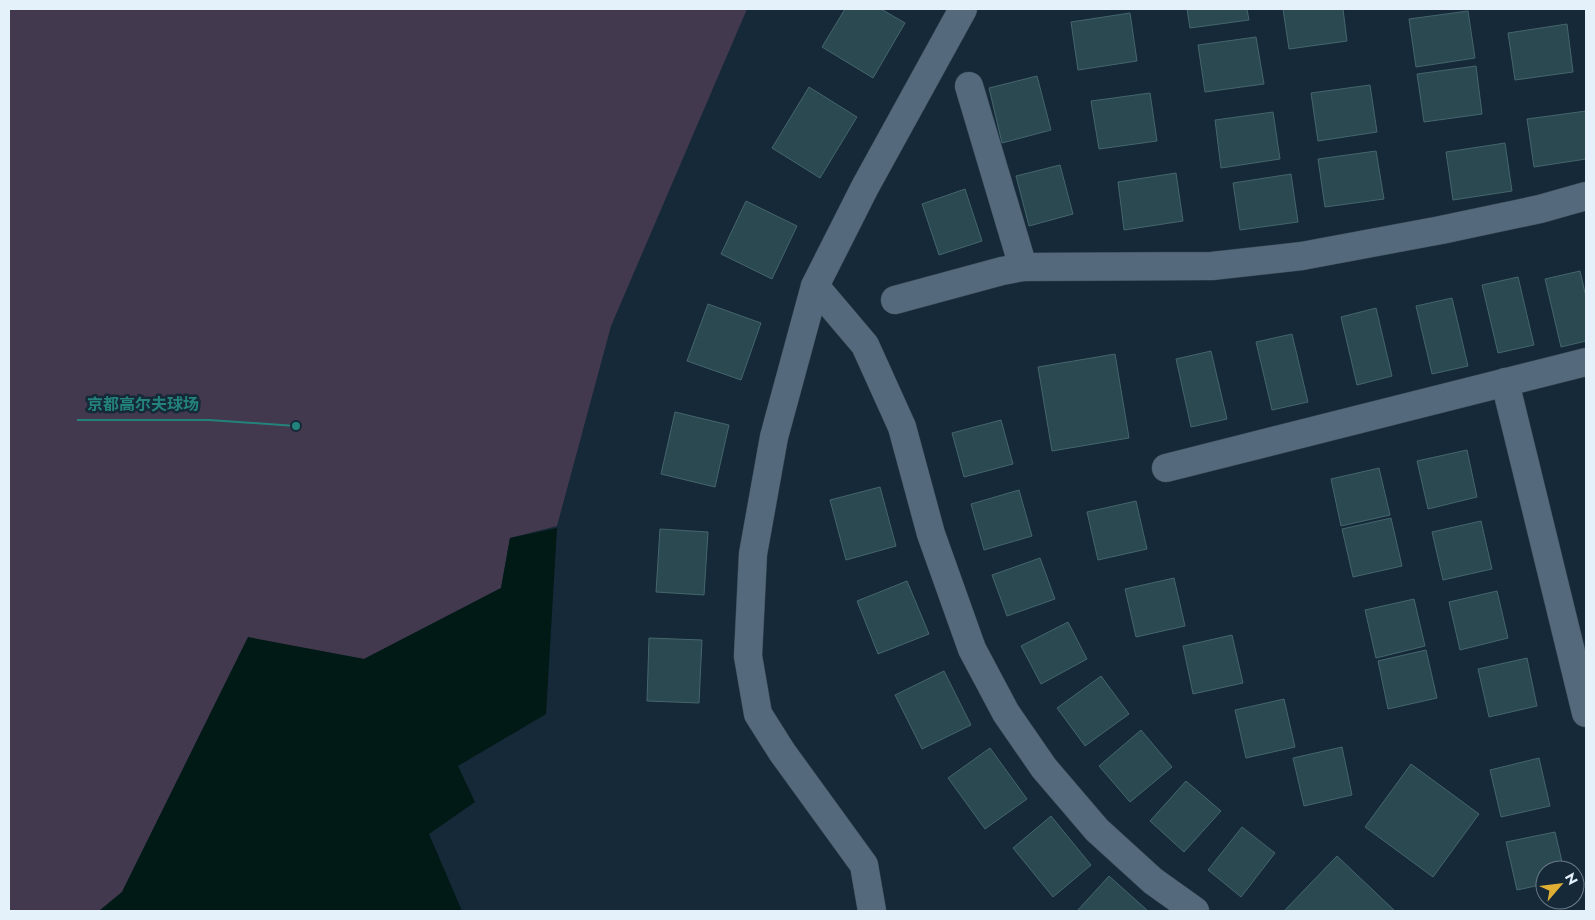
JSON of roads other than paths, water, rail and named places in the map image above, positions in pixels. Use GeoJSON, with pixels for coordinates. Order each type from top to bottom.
{"type":"FeatureCollection","features":[{"type":"Feature","properties":{"kind":"street"},"geometry":{"type":"LineString","coordinates":[[872,911],[864,865],[782,752],[758,714],[748,656],[753,554],[774,437],[816,286],[865,187],[964,9]]}},
{"type":"Feature","properties":{"kind":"street"},"geometry":{"type":"LineString","coordinates":[[969,86],[1023,267]]}},
{"type":"Feature","properties":{"kind":"street"},"geometry":{"type":"LineString","coordinates":[[895,300],[1023,267],[1212,266],[1302,256],[1540,209],[1586,196]]}},
{"type":"Feature","properties":{"kind":"street"},"geometry":{"type":"LineString","coordinates":[[816,286],[865,345],[902,427],[931,534],[972,649],[1006,713],[1044,768],[1097,830],[1153,881],[1195,911]]}},
{"type":"Feature","properties":{"kind":"street"},"geometry":{"type":"LineString","coordinates":[[1166,468],[1586,362]]}},
{"type":"Feature","properties":{"kind":"street"},"geometry":{"type":"LineString","coordinates":[[1505,382],[1586,713]]}},
{"type":"Feature","properties":{"kind":"place","name":"京都高尔夫球场"},"geometry":{"type":"Point","coordinates":[296,426]}}]}
